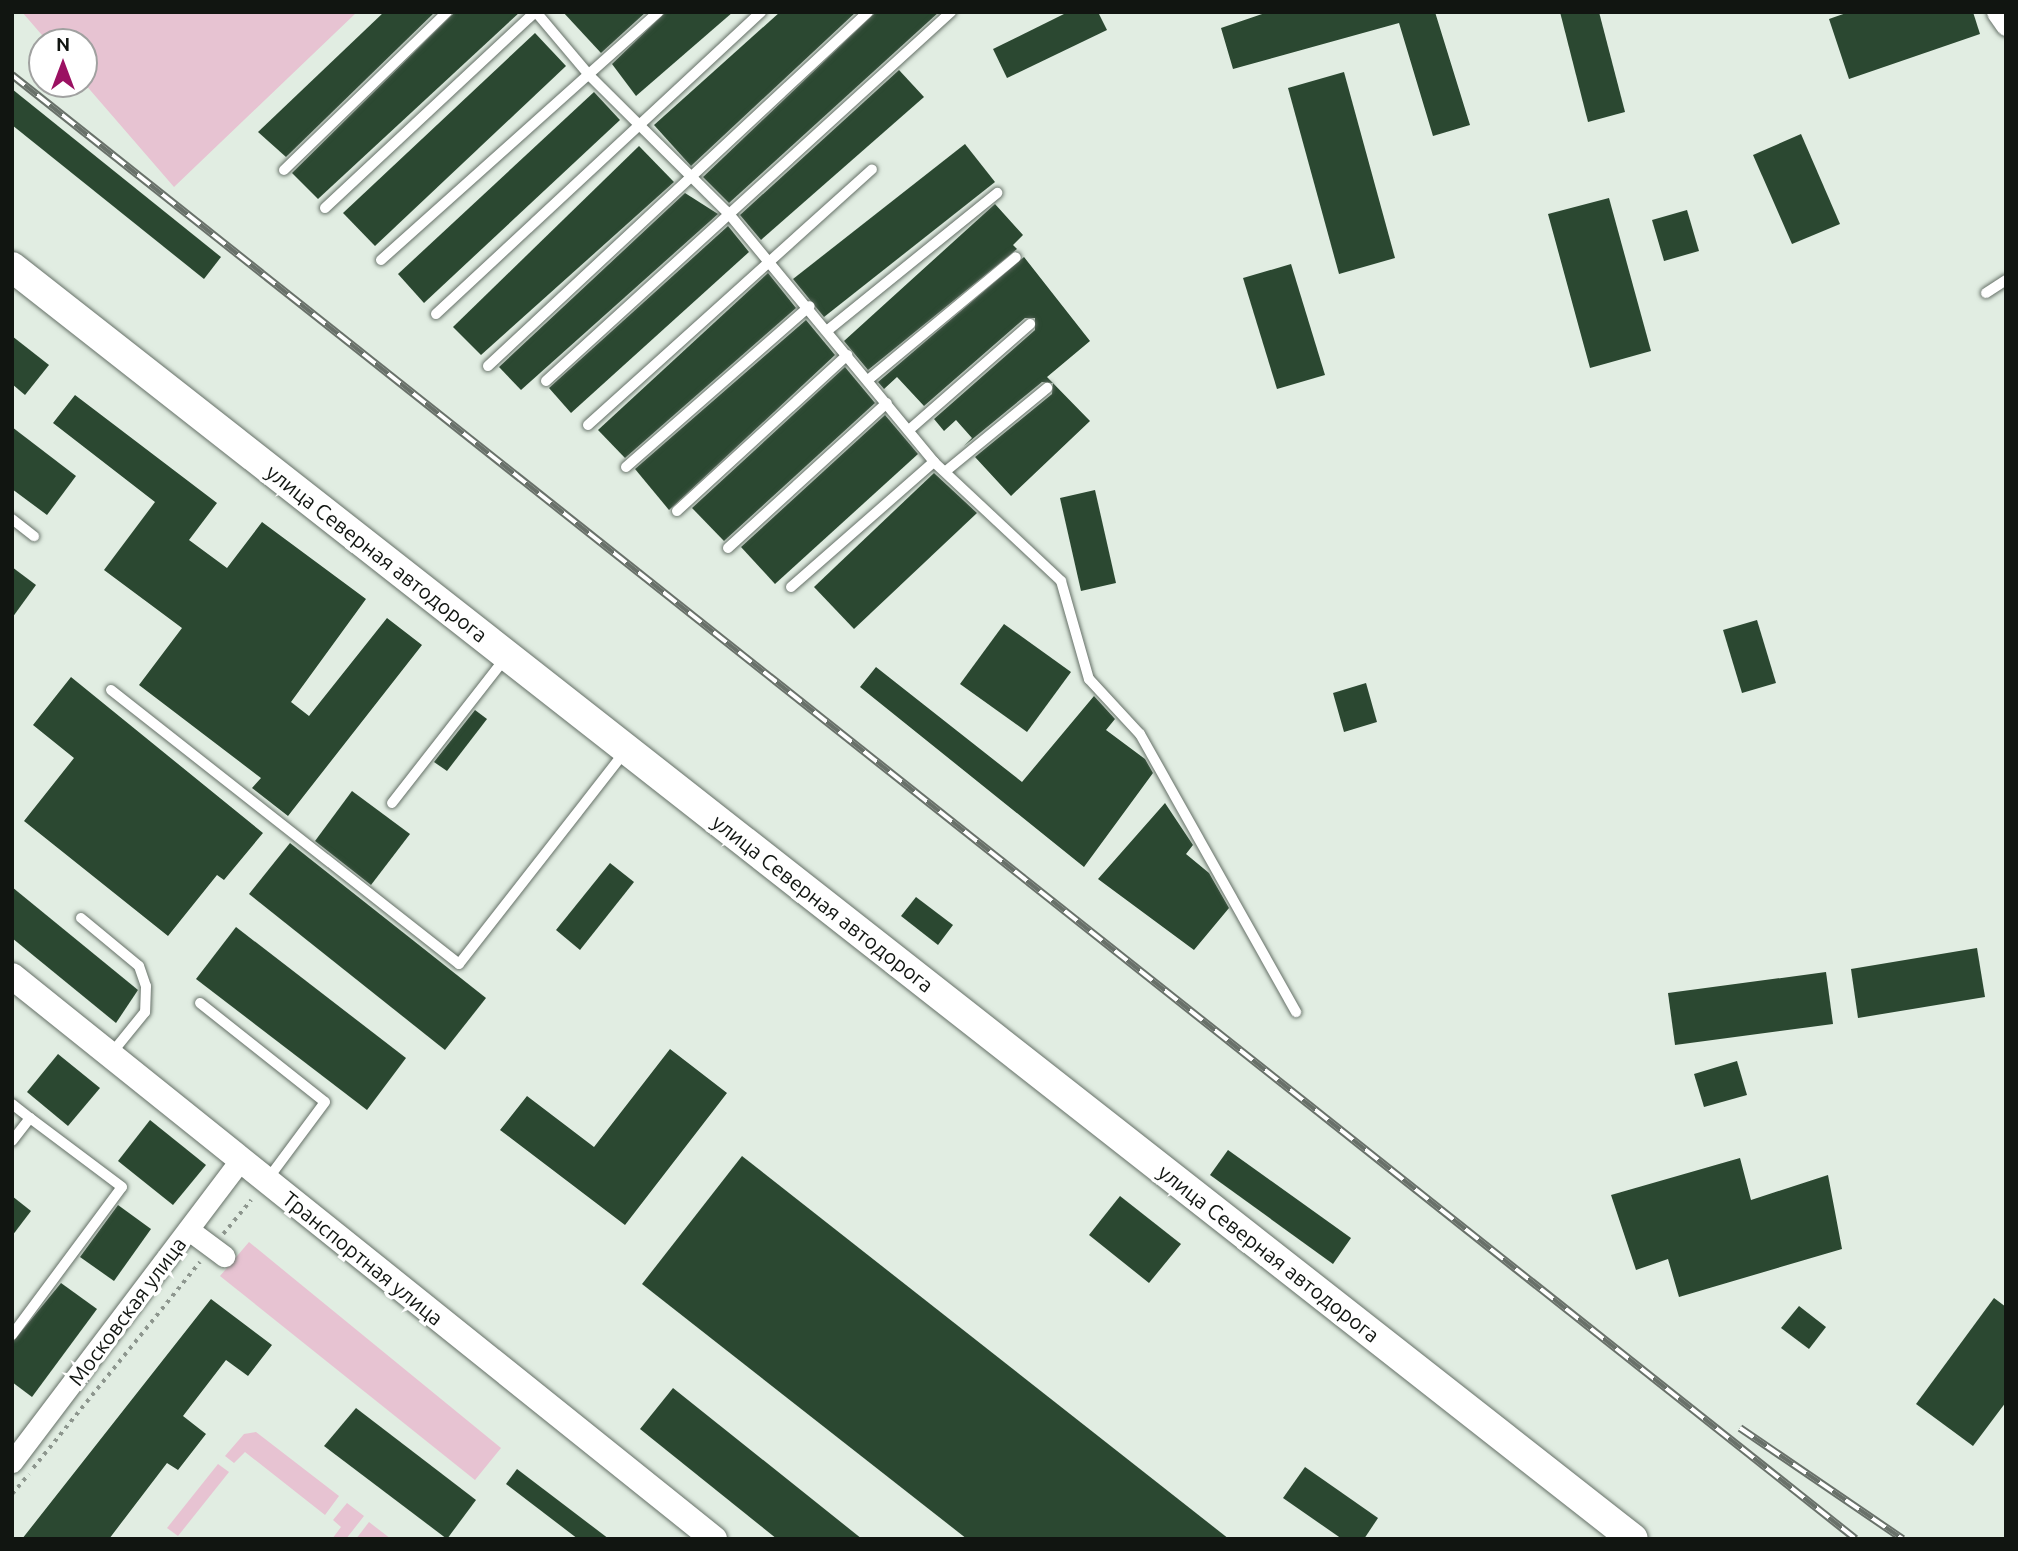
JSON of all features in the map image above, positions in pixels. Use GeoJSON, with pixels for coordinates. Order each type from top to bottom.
{"type":"FeatureCollection","features":[{"type":"Feature","properties":{"kind":"main road","name":"улица Северная автодорога"},"geometry":{"type":"LineString","coordinates":[[12,267],[1633,1539]]}},
{"type":"Feature","properties":{"kind":"street"},"geometry":{"type":"LineString","coordinates":[[1997,12],[2006,25]]}},
{"type":"Feature","properties":{"kind":"street","name":"Транспортная улица"},"geometry":{"type":"LineString","coordinates":[[12,976],[241,1160],[259,1190],[714,1539]]}},
{"type":"Feature","properties":{"kind":"street","name":"Московская улица"},"geometry":{"type":"LineString","coordinates":[[12,1462],[241,1160]]}},
{"type":"Feature","properties":{"kind":"street"},"geometry":{"type":"LineString","coordinates":[[189,1230],[218,1252]]}},
{"type":"Feature","properties":{"kind":"lane"},"geometry":{"type":"LineString","coordinates":[[284,170],[447,12]]}},
{"type":"Feature","properties":{"kind":"lane"},"geometry":{"type":"LineString","coordinates":[[325,208],[536,12],[589,75],[695,176],[729,214],[810,306],[934,462],[1061,581],[1089,679],[1140,734],[1296,1012]]}},
{"type":"Feature","properties":{"kind":"lane"},"geometry":{"type":"LineString","coordinates":[[381,260],[658,12]]}},
{"type":"Feature","properties":{"kind":"lane"},"geometry":{"type":"LineString","coordinates":[[436,314],[761,12]]}},
{"type":"Feature","properties":{"kind":"lane"},"geometry":{"type":"LineString","coordinates":[[488,366],[868,12]]}},
{"type":"Feature","properties":{"kind":"lane"},"geometry":{"type":"LineString","coordinates":[[546,381],[951,12]]}},
{"type":"Feature","properties":{"kind":"lane"},"geometry":{"type":"LineString","coordinates":[[588,425],[872,169]]}},
{"type":"Feature","properties":{"kind":"lane"},"geometry":{"type":"LineString","coordinates":[[828,330],[997,193]]}},
{"type":"Feature","properties":{"kind":"lane"},"geometry":{"type":"LineString","coordinates":[[868,380],[1016,257]]}},
{"type":"Feature","properties":{"kind":"lane"},"geometry":{"type":"LineString","coordinates":[[1986,293],[2006,280]]}},
{"type":"Feature","properties":{"kind":"lane"},"geometry":{"type":"LineString","coordinates":[[626,467],[810,306]]}},
{"type":"Feature","properties":{"kind":"lane"},"geometry":{"type":"LineString","coordinates":[[909,430],[1030,324]]}},
{"type":"Feature","properties":{"kind":"lane"},"geometry":{"type":"LineString","coordinates":[[677,510],[847,355]]}},
{"type":"Feature","properties":{"kind":"lane"},"geometry":{"type":"LineString","coordinates":[[946,471],[1047,388]]}},
{"type":"Feature","properties":{"kind":"lane"},"geometry":{"type":"LineString","coordinates":[[728,548],[887,403]]}},
{"type":"Feature","properties":{"kind":"lane"},"geometry":{"type":"LineString","coordinates":[[791,587],[934,462]]}},
{"type":"Feature","properties":{"kind":"lane"},"geometry":{"type":"LineString","coordinates":[[12,519],[34,536]]}},
{"type":"Feature","properties":{"kind":"lane"},"geometry":{"type":"LineString","coordinates":[[393,803],[507,656]]}},
{"type":"Feature","properties":{"kind":"lane"},"geometry":{"type":"LineString","coordinates":[[111,690],[459,964],[627,750]]}},
{"type":"Feature","properties":{"kind":"lane"},"geometry":{"type":"LineString","coordinates":[[81,918],[139,966],[146,986],[145,1012],[111,1054]]}},
{"type":"Feature","properties":{"kind":"lane"},"geometry":{"type":"LineString","coordinates":[[200,1003],[325,1102],[259,1190]]}},
{"type":"Feature","properties":{"kind":"lane"},"geometry":{"type":"LineString","coordinates":[[12,1104],[122,1187],[12,1335]]}},
{"type":"Feature","properties":{"kind":"lane"},"geometry":{"type":"LineString","coordinates":[[12,1141],[30,1118]]}},
{"type":"Feature","properties":{"kind":"path"},"geometry":{"type":"LineString","coordinates":[[12,1494],[218,1252],[259,1190]]}},
{"type":"Feature","properties":{"kind":"shaded area"},"geometry":{"type":"Polygon","coordinates":[[[22,12],[357,12],[174,187],[97,98],[98,28],[36,28],[22,12]]]}},
{"type":"Feature","properties":{"kind":"shaded area"},"geometry":{"type":"Polygon","coordinates":[[[249,1242],[501,1448],[475,1480],[220,1276],[249,1242]]]}},
{"type":"Feature","properties":{"kind":"shaded area"},"geometry":{"type":"Polygon","coordinates":[[[256,1432],[339,1496],[325,1515],[245,1452],[234,1463],[225,1456],[244,1434],[256,1432]]]}},
{"type":"Feature","properties":{"kind":"shaded area"},"geometry":{"type":"Polygon","coordinates":[[[218,1464],[229,1472],[178,1536],[167,1528],[218,1464]]]}},
{"type":"Feature","properties":{"kind":"shaded area"},"geometry":{"type":"Polygon","coordinates":[[[347,1503],[364,1516],[346,1539],[332,1539],[341,1527],[333,1520],[347,1503]]]}},
{"type":"Feature","properties":{"kind":"shaded area"},"geometry":{"type":"Polygon","coordinates":[[[369,1522],[391,1539],[356,1539],[369,1522]]]}},
{"type":"Feature","properties":{"kind":"building"},"geometry":{"type":"Polygon","coordinates":[[[384,12],[435,12],[286,157],[258,132],[384,12]]]}},
{"type":"Feature","properties":{"kind":"building"},"geometry":{"type":"Polygon","coordinates":[[[455,12],[520,12],[318,199],[292,173],[455,12]]]}},
{"type":"Feature","properties":{"kind":"building"},"geometry":{"type":"Polygon","coordinates":[[[563,12],[646,12],[601,53],[563,12]]]}},
{"type":"Feature","properties":{"kind":"building"},"geometry":{"type":"Polygon","coordinates":[[[666,12],[733,12],[636,96],[612,64],[666,12]]]}},
{"type":"Feature","properties":{"kind":"building"},"geometry":{"type":"Polygon","coordinates":[[[780,12],[856,12],[691,166],[654,125],[780,12]]]}},
{"type":"Feature","properties":{"kind":"building"},"geometry":{"type":"Polygon","coordinates":[[[876,12],[939,12],[729,203],[703,177],[876,12]]]}},
{"type":"Feature","properties":{"kind":"building"},"geometry":{"type":"Polygon","coordinates":[[[1068,12],[1098,12],[1107,30],[1007,78],[993,49],[1068,12]]]}},
{"type":"Feature","properties":{"kind":"building"},"geometry":{"type":"Polygon","coordinates":[[[1268,12],[1435,12],[1470,125],[1433,136],[1399,23],[1233,69],[1221,28],[1268,12]]]}},
{"type":"Feature","properties":{"kind":"building"},"geometry":{"type":"Polygon","coordinates":[[[1560,12],[1599,12],[1625,112],[1588,122],[1560,12]]]}},
{"type":"Feature","properties":{"kind":"building"},"geometry":{"type":"Polygon","coordinates":[[[1849,12],[1973,12],[1980,34],[1849,79],[1829,19],[1849,12]]]}},
{"type":"Feature","properties":{"kind":"building"},"geometry":{"type":"Polygon","coordinates":[[[535,33],[566,66],[375,246],[343,213],[535,33]]]}},
{"type":"Feature","properties":{"kind":"building"},"geometry":{"type":"Polygon","coordinates":[[[899,70],[924,97],[761,240],[740,215],[899,70]]]}},
{"type":"Feature","properties":{"kind":"building"},"geometry":{"type":"Polygon","coordinates":[[[1344,72],[1395,258],[1339,274],[1288,88],[1344,72]]]}},
{"type":"Feature","properties":{"kind":"building"},"geometry":{"type":"Polygon","coordinates":[[[12,89],[221,257],[204,279],[12,125],[12,89]]]}},
{"type":"Feature","properties":{"kind":"building"},"geometry":{"type":"Polygon","coordinates":[[[594,92],[620,120],[424,303],[398,274],[594,92]]]}},
{"type":"Feature","properties":{"kind":"building"},"geometry":{"type":"Polygon","coordinates":[[[1801,134],[1840,224],[1792,244],[1753,155],[1801,134]]]}},
{"type":"Feature","properties":{"kind":"building"},"geometry":{"type":"Polygon","coordinates":[[[965,144],[995,182],[824,317],[793,279],[965,144]]]}},
{"type":"Feature","properties":{"kind":"building"},"geometry":{"type":"Polygon","coordinates":[[[639,146],[674,182],[481,355],[453,327],[639,146]]]}},
{"type":"Feature","properties":{"kind":"building"},"geometry":{"type":"Polygon","coordinates":[[[685,193],[718,214],[521,390],[499,367],[685,193]]]}},
{"type":"Feature","properties":{"kind":"building"},"geometry":{"type":"Polygon","coordinates":[[[1609,198],[1651,351],[1590,368],[1548,214],[1609,198]]]}},
{"type":"Feature","properties":{"kind":"building"},"geometry":{"type":"Polygon","coordinates":[[[995,204],[1023,235],[1013,245],[1017,249],[868,370],[844,341],[995,204]]]}},
{"type":"Feature","properties":{"kind":"building"},"geometry":{"type":"Polygon","coordinates":[[[1687,210],[1699,251],[1664,261],[1652,220],[1687,210]]]}},
{"type":"Feature","properties":{"kind":"building"},"geometry":{"type":"Polygon","coordinates":[[[728,226],[749,252],[571,413],[549,388],[728,226]]]}},
{"type":"Feature","properties":{"kind":"building"},"geometry":{"type":"Polygon","coordinates":[[[1024,257],[1090,341],[1047,377],[1053,383],[1042,382],[964,446],[972,438],[956,420],[944,431],[934,419],[1035,330],[1035,318],[1025,318],[924,406],[897,377],[884,389],[878,382],[1024,257]]]}},
{"type":"Feature","properties":{"kind":"building"},"geometry":{"type":"Polygon","coordinates":[[[1291,264],[1325,375],[1277,389],[1243,278],[1291,264]]]}},
{"type":"Feature","properties":{"kind":"building"},"geometry":{"type":"Polygon","coordinates":[[[768,273],[796,308],[625,458],[598,430],[768,273]]]}},
{"type":"Feature","properties":{"kind":"building"},"geometry":{"type":"Polygon","coordinates":[[[806,320],[835,355],[669,510],[635,469],[806,320]]]}},
{"type":"Feature","properties":{"kind":"building"},"geometry":{"type":"Polygon","coordinates":[[[12,336],[49,365],[25,395],[12,384],[12,336]]]}},
{"type":"Feature","properties":{"kind":"building"},"geometry":{"type":"Polygon","coordinates":[[[845,367],[875,403],[724,541],[692,508],[845,367]]]}},
{"type":"Feature","properties":{"kind":"building"},"geometry":{"type":"Polygon","coordinates":[[[1053,383],[1090,421],[1011,496],[975,457],[1052,394],[1053,383]]]}},
{"type":"Feature","properties":{"kind":"building"},"geometry":{"type":"Polygon","coordinates":[[[75,395],[217,503],[189,540],[227,568],[262,522],[366,599],[291,702],[309,716],[387,618],[422,645],[288,816],[252,788],[261,778],[139,685],[182,628],[104,570],[155,502],[53,423],[75,395]]]}},
{"type":"Feature","properties":{"kind":"building"},"geometry":{"type":"Polygon","coordinates":[[[885,415],[918,454],[775,584],[741,547],[885,415]]]}},
{"type":"Feature","properties":{"kind":"building"},"geometry":{"type":"Polygon","coordinates":[[[12,427],[76,476],[47,515],[12,489],[12,427]]]}},
{"type":"Feature","properties":{"kind":"building"},"geometry":{"type":"Polygon","coordinates":[[[934,473],[977,513],[854,629],[814,587],[934,473]]]}},
{"type":"Feature","properties":{"kind":"building"},"geometry":{"type":"Polygon","coordinates":[[[1095,490],[1116,583],[1081,591],[1060,498],[1095,490]]]}},
{"type":"Feature","properties":{"kind":"building"},"geometry":{"type":"Polygon","coordinates":[[[12,567],[36,585],[12,618],[12,567]]]}},
{"type":"Feature","properties":{"kind":"building"},"geometry":{"type":"Polygon","coordinates":[[[1757,620],[1776,683],[1742,693],[1723,630],[1757,620]]]}},
{"type":"Feature","properties":{"kind":"building"},"geometry":{"type":"Polygon","coordinates":[[[1004,624],[1071,672],[1027,732],[960,684],[1004,624]]]}},
{"type":"Feature","properties":{"kind":"building"},"geometry":{"type":"Polygon","coordinates":[[[876,667],[1022,782],[1094,696],[1115,719],[1106,730],[1145,759],[1153,773],[1084,867],[860,687],[876,667]]]}},
{"type":"Feature","properties":{"kind":"building"},"geometry":{"type":"Polygon","coordinates":[[[71,677],[263,833],[224,880],[217,875],[168,936],[24,821],[74,758],[33,725],[71,677]]]}},
{"type":"Feature","properties":{"kind":"building"},"geometry":{"type":"Polygon","coordinates":[[[1366,683],[1377,722],[1344,732],[1333,693],[1366,683]]]}},
{"type":"Feature","properties":{"kind":"building"},"geometry":{"type":"Polygon","coordinates":[[[475,710],[487,719],[447,771],[434,762],[475,710]]]}},
{"type":"Feature","properties":{"kind":"building"},"geometry":{"type":"Polygon","coordinates":[[[352,791],[410,834],[371,885],[315,841],[352,791]]]}},
{"type":"Feature","properties":{"kind":"building"},"geometry":{"type":"Polygon","coordinates":[[[1165,803],[1193,845],[1186,854],[1209,873],[1229,908],[1194,950],[1098,879],[1165,803]]]}},
{"type":"Feature","properties":{"kind":"building"},"geometry":{"type":"Polygon","coordinates":[[[290,843],[486,998],[445,1050],[249,894],[290,843]]]}},
{"type":"Feature","properties":{"kind":"building"},"geometry":{"type":"Polygon","coordinates":[[[610,863],[634,882],[580,950],[556,930],[610,863]]]}},
{"type":"Feature","properties":{"kind":"building"},"geometry":{"type":"Polygon","coordinates":[[[12,887],[138,990],[116,1023],[12,938],[12,887]]]}},
{"type":"Feature","properties":{"kind":"building"},"geometry":{"type":"Polygon","coordinates":[[[916,897],[953,925],[938,945],[901,916],[916,897]]]}},
{"type":"Feature","properties":{"kind":"building"},"geometry":{"type":"Polygon","coordinates":[[[236,927],[406,1058],[367,1110],[196,979],[236,927]]]}},
{"type":"Feature","properties":{"kind":"building"},"geometry":{"type":"Polygon","coordinates":[[[1977,948],[1985,997],[1858,1018],[1851,969],[1977,948]]]}},
{"type":"Feature","properties":{"kind":"building"},"geometry":{"type":"Polygon","coordinates":[[[1826,972],[1833,1024],[1675,1045],[1668,993],[1826,972]]]}},
{"type":"Feature","properties":{"kind":"building"},"geometry":{"type":"Polygon","coordinates":[[[670,1049],[727,1093],[625,1225],[500,1130],[527,1096],[594,1147],[670,1049]]]}},
{"type":"Feature","properties":{"kind":"building"},"geometry":{"type":"Polygon","coordinates":[[[58,1054],[100,1088],[68,1126],[27,1092],[58,1054]]]}},
{"type":"Feature","properties":{"kind":"building"},"geometry":{"type":"Polygon","coordinates":[[[1737,1061],[1747,1095],[1704,1107],[1694,1074],[1737,1061]]]}},
{"type":"Feature","properties":{"kind":"building"},"geometry":{"type":"Polygon","coordinates":[[[150,1120],[206,1165],[173,1205],[118,1161],[150,1120]]]}},
{"type":"Feature","properties":{"kind":"building"},"geometry":{"type":"Polygon","coordinates":[[[1228,1150],[1351,1238],[1333,1264],[1210,1175],[1228,1150]]]}},
{"type":"Feature","properties":{"kind":"building"},"geometry":{"type":"Polygon","coordinates":[[[742,1156],[1229,1539],[967,1539],[642,1284],[742,1156]]]}},
{"type":"Feature","properties":{"kind":"building"},"geometry":{"type":"Polygon","coordinates":[[[1740,1158],[1751,1200],[1828,1175],[1842,1249],[1679,1297],[1668,1259],[1636,1270],[1611,1195],[1740,1158]]]}},
{"type":"Feature","properties":{"kind":"building"},"geometry":{"type":"Polygon","coordinates":[[[12,1196],[31,1211],[12,1236],[12,1196]]]}},
{"type":"Feature","properties":{"kind":"building"},"geometry":{"type":"Polygon","coordinates":[[[1120,1196],[1181,1244],[1149,1283],[1089,1235],[1120,1196]]]}},
{"type":"Feature","properties":{"kind":"building"},"geometry":{"type":"Polygon","coordinates":[[[118,1205],[151,1229],[114,1281],[80,1257],[118,1205]]]}},
{"type":"Feature","properties":{"kind":"building"},"geometry":{"type":"Polygon","coordinates":[[[61,1283],[97,1309],[32,1397],[12,1382],[12,1343],[61,1283]]]}},
{"type":"Feature","properties":{"kind":"building"},"geometry":{"type":"Polygon","coordinates":[[[1994,1298],[2006,1307],[2006,1402],[1973,1446],[1916,1404],[1994,1298]]]}},
{"type":"Feature","properties":{"kind":"building"},"geometry":{"type":"Polygon","coordinates":[[[211,1299],[272,1345],[248,1376],[226,1360],[183,1416],[206,1434],[178,1470],[167,1463],[109,1539],[22,1539],[211,1299]]]}},
{"type":"Feature","properties":{"kind":"building"},"geometry":{"type":"Polygon","coordinates":[[[1799,1306],[1826,1327],[1809,1349],[1781,1328],[1799,1306]]]}},
{"type":"Feature","properties":{"kind":"building"},"geometry":{"type":"Polygon","coordinates":[[[673,1388],[862,1539],[777,1539],[640,1429],[673,1388]]]}},
{"type":"Feature","properties":{"kind":"building"},"geometry":{"type":"Polygon","coordinates":[[[356,1408],[476,1500],[447,1539],[324,1446],[356,1408]]]}},
{"type":"Feature","properties":{"kind":"building"},"geometry":{"type":"Polygon","coordinates":[[[1305,1467],[1378,1518],[1364,1539],[1342,1539],[1283,1498],[1305,1467]]]}},
{"type":"Feature","properties":{"kind":"building"},"geometry":{"type":"Polygon","coordinates":[[[517,1469],[609,1539],[578,1539],[506,1484],[517,1469]]]}},
{"type":"Feature","properties":{"kind":"railway"},"geometry":{"type":"LineString","coordinates":[[12,75],[1856,1539]]}},
{"type":"Feature","properties":{"kind":"railway"},"geometry":{"type":"LineString","coordinates":[[1740,1428],[1903,1539]]}}]}
